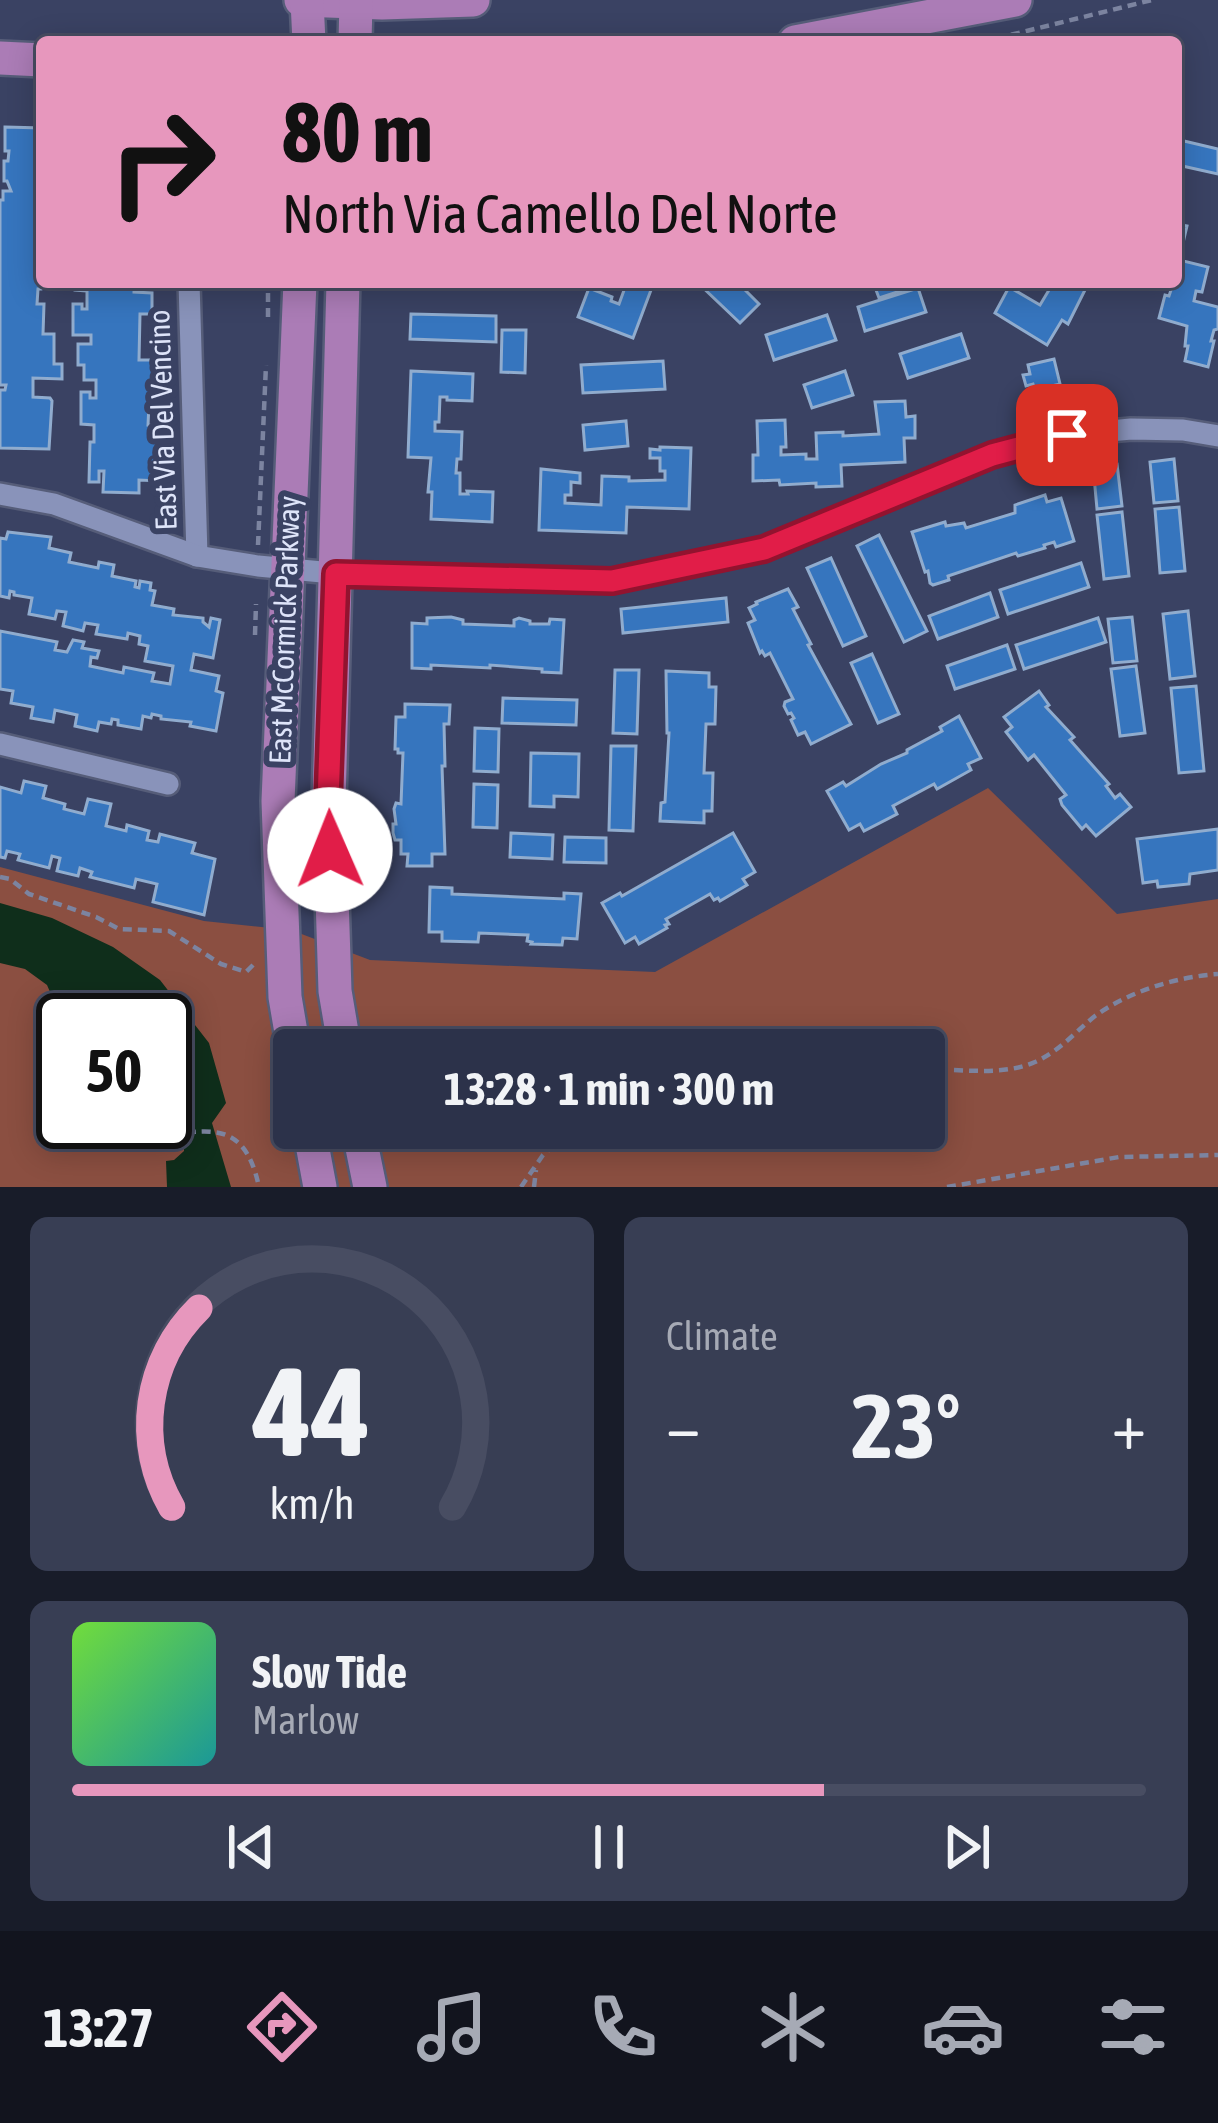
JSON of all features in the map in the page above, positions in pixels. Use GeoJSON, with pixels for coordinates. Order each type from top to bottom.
{"type":"FeatureCollection","features":[{"type":"Feature","properties":{"kind":"main road"},"geometry":{"type":"LineString","coordinates":[[308,36],[305,0],[473,0]]}},
{"type":"Feature","properties":{"kind":"main road"},"geometry":{"type":"LineString","coordinates":[[826,36],[1015,0]]}},
{"type":"Feature","properties":{"kind":"main road"},"geometry":{"type":"LineString","coordinates":[[356,1],[356,36]]}},
{"type":"Feature","properties":{"kind":"main road"},"geometry":{"type":"LineString","coordinates":[[0,58],[36,60]]}},
{"type":"Feature","properties":{"kind":"main road","name":"East McCormick Parkway"},"geometry":{"type":"LineString","coordinates":[[291,1029],[285,998],[278,801],[300,288]]}},
{"type":"Feature","properties":{"kind":"main road","name":"East McCormick Parkway"},"geometry":{"type":"LineString","coordinates":[[341,1029],[335,992],[328,802],[343,288]]}},
{"type":"Feature","properties":{"kind":"main road"},"geometry":{"type":"LineString","coordinates":[[313,1149],[320,1187]]}},
{"type":"Feature","properties":{"kind":"main road"},"geometry":{"type":"LineString","coordinates":[[362,1149],[370,1187]]}},
{"type":"Feature","properties":{"kind":"street","name":"East Via Del Vencino"},"geometry":{"type":"LineString","coordinates":[[189,288],[197,556]]}},
{"type":"Feature","properties":{"kind":"street"},"geometry":{"type":"LineString","coordinates":[[0,494],[54,504],[197,556],[286,569],[612,581],[764,549],[992,455],[1067,435],[1131,428],[1218,436]]}},
{"type":"Feature","properties":{"kind":"street"},"geometry":{"type":"LineString","coordinates":[[0,744],[168,784]]}},
{"type":"Feature","properties":{"kind":"path"},"geometry":{"type":"LineString","coordinates":[[1006,36],[1152,0]]}},
{"type":"Feature","properties":{"kind":"path"},"geometry":{"type":"LineString","coordinates":[[268,288],[268,332]]}},
{"type":"Feature","properties":{"kind":"path"},"geometry":{"type":"LineString","coordinates":[[258,541],[267,353]]}},
{"type":"Feature","properties":{"kind":"path"},"geometry":{"type":"LineString","coordinates":[[0,877],[29,894],[119,929],[170,931],[221,964],[246,972],[257,959]]}},
{"type":"Feature","properties":{"kind":"path"},"geometry":{"type":"LineString","coordinates":[[945,1071],[996,1072],[1034,1062],[1133,994],[1191,976],[1218,974]]}},
{"type":"Feature","properties":{"kind":"path"},"geometry":{"type":"LineString","coordinates":[[192,1134],[224,1132],[239,1141],[255,1168],[259,1187]]}},
{"type":"Feature","properties":{"kind":"path"},"geometry":{"type":"LineString","coordinates":[[521,1187],[552,1149]]}},
{"type":"Feature","properties":{"kind":"path"},"geometry":{"type":"LineString","coordinates":[[947,1187],[1119,1157],[1218,1155]]}},
{"type":"Feature","properties":{"kind":"path"},"geometry":{"type":"LineString","coordinates":[[534,1187],[536,1165]]}},
{"type":"Feature","properties":{"kind":"shaded area"},"geometry":{"type":"Polygon","coordinates":[[[988,788],[1117,914],[1218,899],[1218,1187],[0,1187],[0,867],[204,921],[291,930],[370,960],[655,972],[988,788]]]}},
{"type":"Feature","properties":{"kind":"shaded area"},"geometry":{"type":"Polygon","coordinates":[[[0,903],[52,918],[113,947],[160,980],[170,993],[50,993],[25,969],[0,963],[0,903]]]}},
{"type":"Feature","properties":{"kind":"shaded area"},"geometry":{"type":"Polygon","coordinates":[[[192,1021],[209,1043],[226,1103],[212,1123],[231,1187],[167,1187],[166,1161],[192,1149],[192,1021]]]}},
{"type":"Feature","properties":{"kind":"building"},"geometry":{"type":"Polygon","coordinates":[[[5,127],[36,128],[36,288],[41,288],[37,304],[44,304],[43,334],[54,334],[54,364],[62,364],[62,379],[33,378],[33,397],[52,401],[49,449],[0,448],[0,390],[6,385],[0,385],[0,200],[3,191],[11,191],[4,181],[9,151],[5,151],[5,127]]]}},
{"type":"Feature","properties":{"kind":"building"},"geometry":{"type":"Polygon","coordinates":[[[1184,141],[1218,149],[1218,174],[1182,166],[1184,141]]]}},
{"type":"Feature","properties":{"kind":"building"},"geometry":{"type":"Polygon","coordinates":[[[1182,261],[1208,267],[1202,292],[1196,291],[1194,301],[1218,307],[1218,329],[1211,341],[1208,367],[1185,361],[1187,326],[1159,318],[1165,295],[1172,288],[1182,288],[1182,261]]]}},
{"type":"Feature","properties":{"kind":"building"},"geometry":{"type":"Polygon","coordinates":[[[134,288],[134,292],[152,293],[152,314],[140,314],[139,360],[156,360],[153,381],[161,382],[161,404],[149,404],[148,425],[163,426],[165,465],[161,481],[139,480],[139,493],[103,492],[104,471],[99,471],[99,482],[89,482],[94,425],[81,424],[81,392],[96,398],[96,380],[84,380],[84,365],[78,365],[78,344],[91,344],[91,335],[73,335],[73,304],[87,309],[87,291],[75,290],[134,288]]]}},
{"type":"Feature","properties":{"kind":"building"},"geometry":{"type":"Polygon","coordinates":[[[589,288],[619,304],[625,288],[652,288],[633,338],[578,317],[589,288]]]}},
{"type":"Feature","properties":{"kind":"building"},"geometry":{"type":"Polygon","coordinates":[[[703,288],[743,288],[759,304],[740,323],[703,288]]]}},
{"type":"Feature","properties":{"kind":"building"},"geometry":{"type":"Polygon","coordinates":[[[875,288],[910,288],[879,298],[875,288]]]}},
{"type":"Feature","properties":{"kind":"building"},"geometry":{"type":"Polygon","coordinates":[[[918,288],[926,312],[865,331],[858,307],[918,288]]]}},
{"type":"Feature","properties":{"kind":"building"},"geometry":{"type":"Polygon","coordinates":[[[1008,288],[1040,305],[1050,288],[1086,288],[1068,324],[1062,320],[1047,345],[995,313],[1008,288]]]}},
{"type":"Feature","properties":{"kind":"building"},"geometry":{"type":"Polygon","coordinates":[[[411,314],[496,316],[496,342],[410,339],[411,314]]]}},
{"type":"Feature","properties":{"kind":"building"},"geometry":{"type":"Polygon","coordinates":[[[827,315],[836,340],[774,360],[766,335],[827,315]]]}},
{"type":"Feature","properties":{"kind":"building"},"geometry":{"type":"Polygon","coordinates":[[[502,330],[526,330],[525,373],[501,372],[502,330]]]}},
{"type":"Feature","properties":{"kind":"building"},"geometry":{"type":"Polygon","coordinates":[[[961,334],[969,358],[908,378],[900,354],[961,334]]]}},
{"type":"Feature","properties":{"kind":"building"},"geometry":{"type":"Polygon","coordinates":[[[1054,359],[1060,384],[1035,390],[1033,384],[1026,386],[1023,375],[1030,374],[1028,365],[1054,359]]]}},
{"type":"Feature","properties":{"kind":"building"},"geometry":{"type":"Polygon","coordinates":[[[663,361],[665,389],[583,393],[581,365],[663,361]]]}},
{"type":"Feature","properties":{"kind":"building"},"geometry":{"type":"Polygon","coordinates":[[[411,371],[473,374],[472,401],[440,397],[435,431],[462,432],[456,473],[460,473],[460,494],[493,492],[492,522],[431,519],[431,458],[408,457],[411,371]]]}},
{"type":"Feature","properties":{"kind":"building"},"geometry":{"type":"Polygon","coordinates":[[[845,371],[853,395],[812,408],[804,385],[845,371]]]}},
{"type":"Feature","properties":{"kind":"building"},"geometry":{"type":"Polygon","coordinates":[[[905,401],[906,417],[915,416],[915,438],[904,438],[905,462],[841,465],[842,486],[753,481],[757,421],[785,420],[786,447],[781,447],[781,455],[806,454],[806,459],[817,459],[816,433],[879,434],[875,402],[905,401]]]}},
{"type":"Feature","properties":{"kind":"building"},"geometry":{"type":"Polygon","coordinates":[[[626,421],[628,446],[585,450],[583,425],[626,421]]]}},
{"type":"Feature","properties":{"kind":"building"},"geometry":{"type":"Polygon","coordinates":[[[691,448],[689,509],[627,507],[626,533],[539,530],[541,469],[580,473],[580,483],[571,482],[565,503],[601,505],[602,476],[665,480],[660,458],[650,458],[650,449],[691,448]]]}},
{"type":"Feature","properties":{"kind":"building"},"geometry":{"type":"Polygon","coordinates":[[[1174,459],[1178,501],[1154,503],[1150,462],[1174,459]]]}},
{"type":"Feature","properties":{"kind":"building"},"geometry":{"type":"Polygon","coordinates":[[[1117,464],[1122,506],[1097,509],[1093,466],[1117,464]]]}},
{"type":"Feature","properties":{"kind":"building"},"geometry":{"type":"Polygon","coordinates":[[[1045,495],[1047,502],[1061,498],[1074,541],[1016,553],[930,583],[912,532],[945,522],[946,526],[964,523],[966,528],[1015,513],[1015,505],[1045,495]]]}},
{"type":"Feature","properties":{"kind":"building"},"geometry":{"type":"Polygon","coordinates":[[[1179,507],[1185,571],[1160,573],[1155,509],[1179,507]]]}},
{"type":"Feature","properties":{"kind":"building"},"geometry":{"type":"Polygon","coordinates":[[[1122,512],[1129,576],[1104,579],[1097,515],[1122,512]]]}},
{"type":"Feature","properties":{"kind":"building"},"geometry":{"type":"Polygon","coordinates":[[[8,532],[51,537],[49,548],[71,553],[69,562],[98,568],[99,562],[114,565],[112,576],[136,581],[139,588],[140,581],[151,583],[150,590],[155,591],[152,605],[174,609],[173,615],[203,618],[209,627],[211,618],[220,620],[213,658],[194,654],[191,670],[219,676],[216,691],[223,693],[216,731],[152,714],[151,718],[143,716],[141,729],[118,725],[112,719],[111,724],[99,722],[97,731],[75,726],[77,715],[55,710],[53,722],[31,718],[33,707],[11,703],[13,691],[0,689],[0,631],[57,642],[55,650],[67,652],[73,640],[84,642],[82,648],[99,651],[97,658],[91,657],[90,666],[154,673],[152,681],[170,684],[173,666],[145,661],[148,646],[139,644],[140,636],[96,634],[98,625],[85,623],[83,631],[63,626],[66,612],[57,611],[55,619],[29,614],[32,598],[10,591],[9,598],[0,596],[0,538],[6,539],[8,532]]]}},
{"type":"Feature","properties":{"kind":"building"},"geometry":{"type":"Polygon","coordinates":[[[879,535],[927,631],[904,642],[857,546],[879,535]]]}},
{"type":"Feature","properties":{"kind":"building"},"geometry":{"type":"Polygon","coordinates":[[[831,558],[866,636],[843,646],[807,568],[831,558]]]}},
{"type":"Feature","properties":{"kind":"building"},"geometry":{"type":"Polygon","coordinates":[[[1081,563],[1089,587],[1008,614],[1000,590],[1081,563]]]}},
{"type":"Feature","properties":{"kind":"building"},"geometry":{"type":"Polygon","coordinates":[[[788,589],[808,645],[851,724],[811,744],[805,732],[798,735],[794,718],[784,706],[793,699],[770,653],[760,653],[748,623],[755,620],[749,608],[756,602],[788,589]]]}},
{"type":"Feature","properties":{"kind":"building"},"geometry":{"type":"Polygon","coordinates":[[[990,593],[998,617],[938,639],[929,616],[990,593]]]}},
{"type":"Feature","properties":{"kind":"building"},"geometry":{"type":"Polygon","coordinates":[[[726,598],[728,622],[623,633],[621,609],[726,598]]]}},
{"type":"Feature","properties":{"kind":"building"},"geometry":{"type":"Polygon","coordinates":[[[1188,611],[1195,676],[1170,679],[1163,614],[1188,611]]]}},
{"type":"Feature","properties":{"kind":"building"},"geometry":{"type":"Polygon","coordinates":[[[451,617],[463,624],[514,626],[519,618],[530,624],[564,620],[561,673],[490,665],[412,668],[412,623],[451,617]]]}},
{"type":"Feature","properties":{"kind":"building"},"geometry":{"type":"Polygon","coordinates":[[[1132,617],[1137,661],[1113,663],[1108,619],[1132,617]]]}},
{"type":"Feature","properties":{"kind":"building"},"geometry":{"type":"Polygon","coordinates":[[[1098,618],[1106,642],[1024,669],[1016,645],[1098,618]]]}},
{"type":"Feature","properties":{"kind":"building"},"geometry":{"type":"Polygon","coordinates":[[[1007,645],[1015,669],[955,689],[947,666],[1007,645]]]}},
{"type":"Feature","properties":{"kind":"building"},"geometry":{"type":"Polygon","coordinates":[[[872,654],[899,714],[878,723],[851,663],[872,654]]]}},
{"type":"Feature","properties":{"kind":"building"},"geometry":{"type":"Polygon","coordinates":[[[1136,666],[1145,733],[1120,736],[1111,669],[1136,666]]]}},
{"type":"Feature","properties":{"kind":"building"},"geometry":{"type":"Polygon","coordinates":[[[615,670],[639,670],[637,734],[613,733],[615,670]]]}},
{"type":"Feature","properties":{"kind":"building"},"geometry":{"type":"Polygon","coordinates":[[[666,671],[709,673],[709,687],[716,687],[715,724],[706,724],[704,773],[713,773],[712,811],[704,811],[704,823],[660,821],[669,733],[666,671]]]}},
{"type":"Feature","properties":{"kind":"building"},"geometry":{"type":"Polygon","coordinates":[[[1196,686],[1204,771],[1179,773],[1171,688],[1196,686]]]}},
{"type":"Feature","properties":{"kind":"building"},"geometry":{"type":"Polygon","coordinates":[[[1039,691],[1115,798],[1120,794],[1131,807],[1096,836],[1086,825],[1082,829],[1062,805],[1060,799],[1066,795],[1034,755],[1028,760],[1006,732],[1012,727],[1004,717],[1039,691]]]}},
{"type":"Feature","properties":{"kind":"building"},"geometry":{"type":"Polygon","coordinates":[[[503,698],[577,700],[576,725],[502,723],[503,698]]]}},
{"type":"Feature","properties":{"kind":"building"},"geometry":{"type":"Polygon","coordinates":[[[405,704],[450,705],[442,766],[445,854],[432,854],[432,866],[407,866],[408,854],[401,854],[401,840],[395,840],[393,833],[394,809],[396,803],[401,804],[403,753],[395,749],[396,717],[405,717],[405,704]]]}},
{"type":"Feature","properties":{"kind":"building"},"geometry":{"type":"Polygon","coordinates":[[[959,716],[981,758],[968,764],[971,770],[893,806],[897,814],[864,831],[860,824],[849,830],[827,791],[843,782],[846,786],[907,753],[959,716]]]}},
{"type":"Feature","properties":{"kind":"building"},"geometry":{"type":"Polygon","coordinates":[[[475,728],[499,729],[498,772],[474,771],[475,728]]]}},
{"type":"Feature","properties":{"kind":"building"},"geometry":{"type":"Polygon","coordinates":[[[611,746],[636,746],[633,831],[609,830],[611,746]]]}},
{"type":"Feature","properties":{"kind":"building"},"geometry":{"type":"Polygon","coordinates":[[[531,753],[579,754],[578,797],[554,796],[554,807],[530,806],[531,753]]]}},
{"type":"Feature","properties":{"kind":"building"},"geometry":{"type":"Polygon","coordinates":[[[24,781],[46,786],[43,798],[65,804],[64,809],[84,814],[88,799],[111,804],[106,826],[149,831],[147,840],[158,842],[160,834],[195,843],[192,853],[215,859],[204,915],[153,902],[157,884],[136,879],[134,888],[90,877],[92,872],[80,868],[78,876],[57,871],[60,858],[52,856],[49,868],[18,860],[20,854],[7,851],[5,858],[0,857],[0,787],[21,793],[24,781]]]}},
{"type":"Feature","properties":{"kind":"building"},"geometry":{"type":"Polygon","coordinates":[[[474,784],[498,785],[497,828],[473,827],[474,784]]]}},
{"type":"Feature","properties":{"kind":"building"},"geometry":{"type":"Polygon","coordinates":[[[1218,829],[1218,870],[1190,874],[1189,884],[1158,887],[1157,881],[1143,883],[1137,839],[1218,829]]]}},
{"type":"Feature","properties":{"kind":"building"},"geometry":{"type":"Polygon","coordinates":[[[511,833],[553,835],[552,859],[510,857],[511,833]]]}},
{"type":"Feature","properties":{"kind":"building"},"geometry":{"type":"Polygon","coordinates":[[[733,833],[755,872],[743,879],[747,885],[720,901],[710,894],[666,919],[667,928],[639,944],[635,937],[625,943],[602,903],[733,833]]]}},
{"type":"Feature","properties":{"kind":"building"},"geometry":{"type":"Polygon","coordinates":[[[565,837],[606,838],[606,863],[564,862],[565,837]]]}},
{"type":"Feature","properties":{"kind":"building"},"geometry":{"type":"Polygon","coordinates":[[[430,887],[452,888],[452,894],[564,899],[564,893],[581,894],[577,939],[563,938],[562,945],[531,944],[528,935],[479,933],[478,942],[442,941],[442,932],[429,932],[430,887]]]}},
{"type":"Feature","properties":{"kind":"route"},"geometry":{"type":"LineString","coordinates":[[330,850],[336,574],[612,581],[764,549],[992,455],[1067,435]]}}]}
